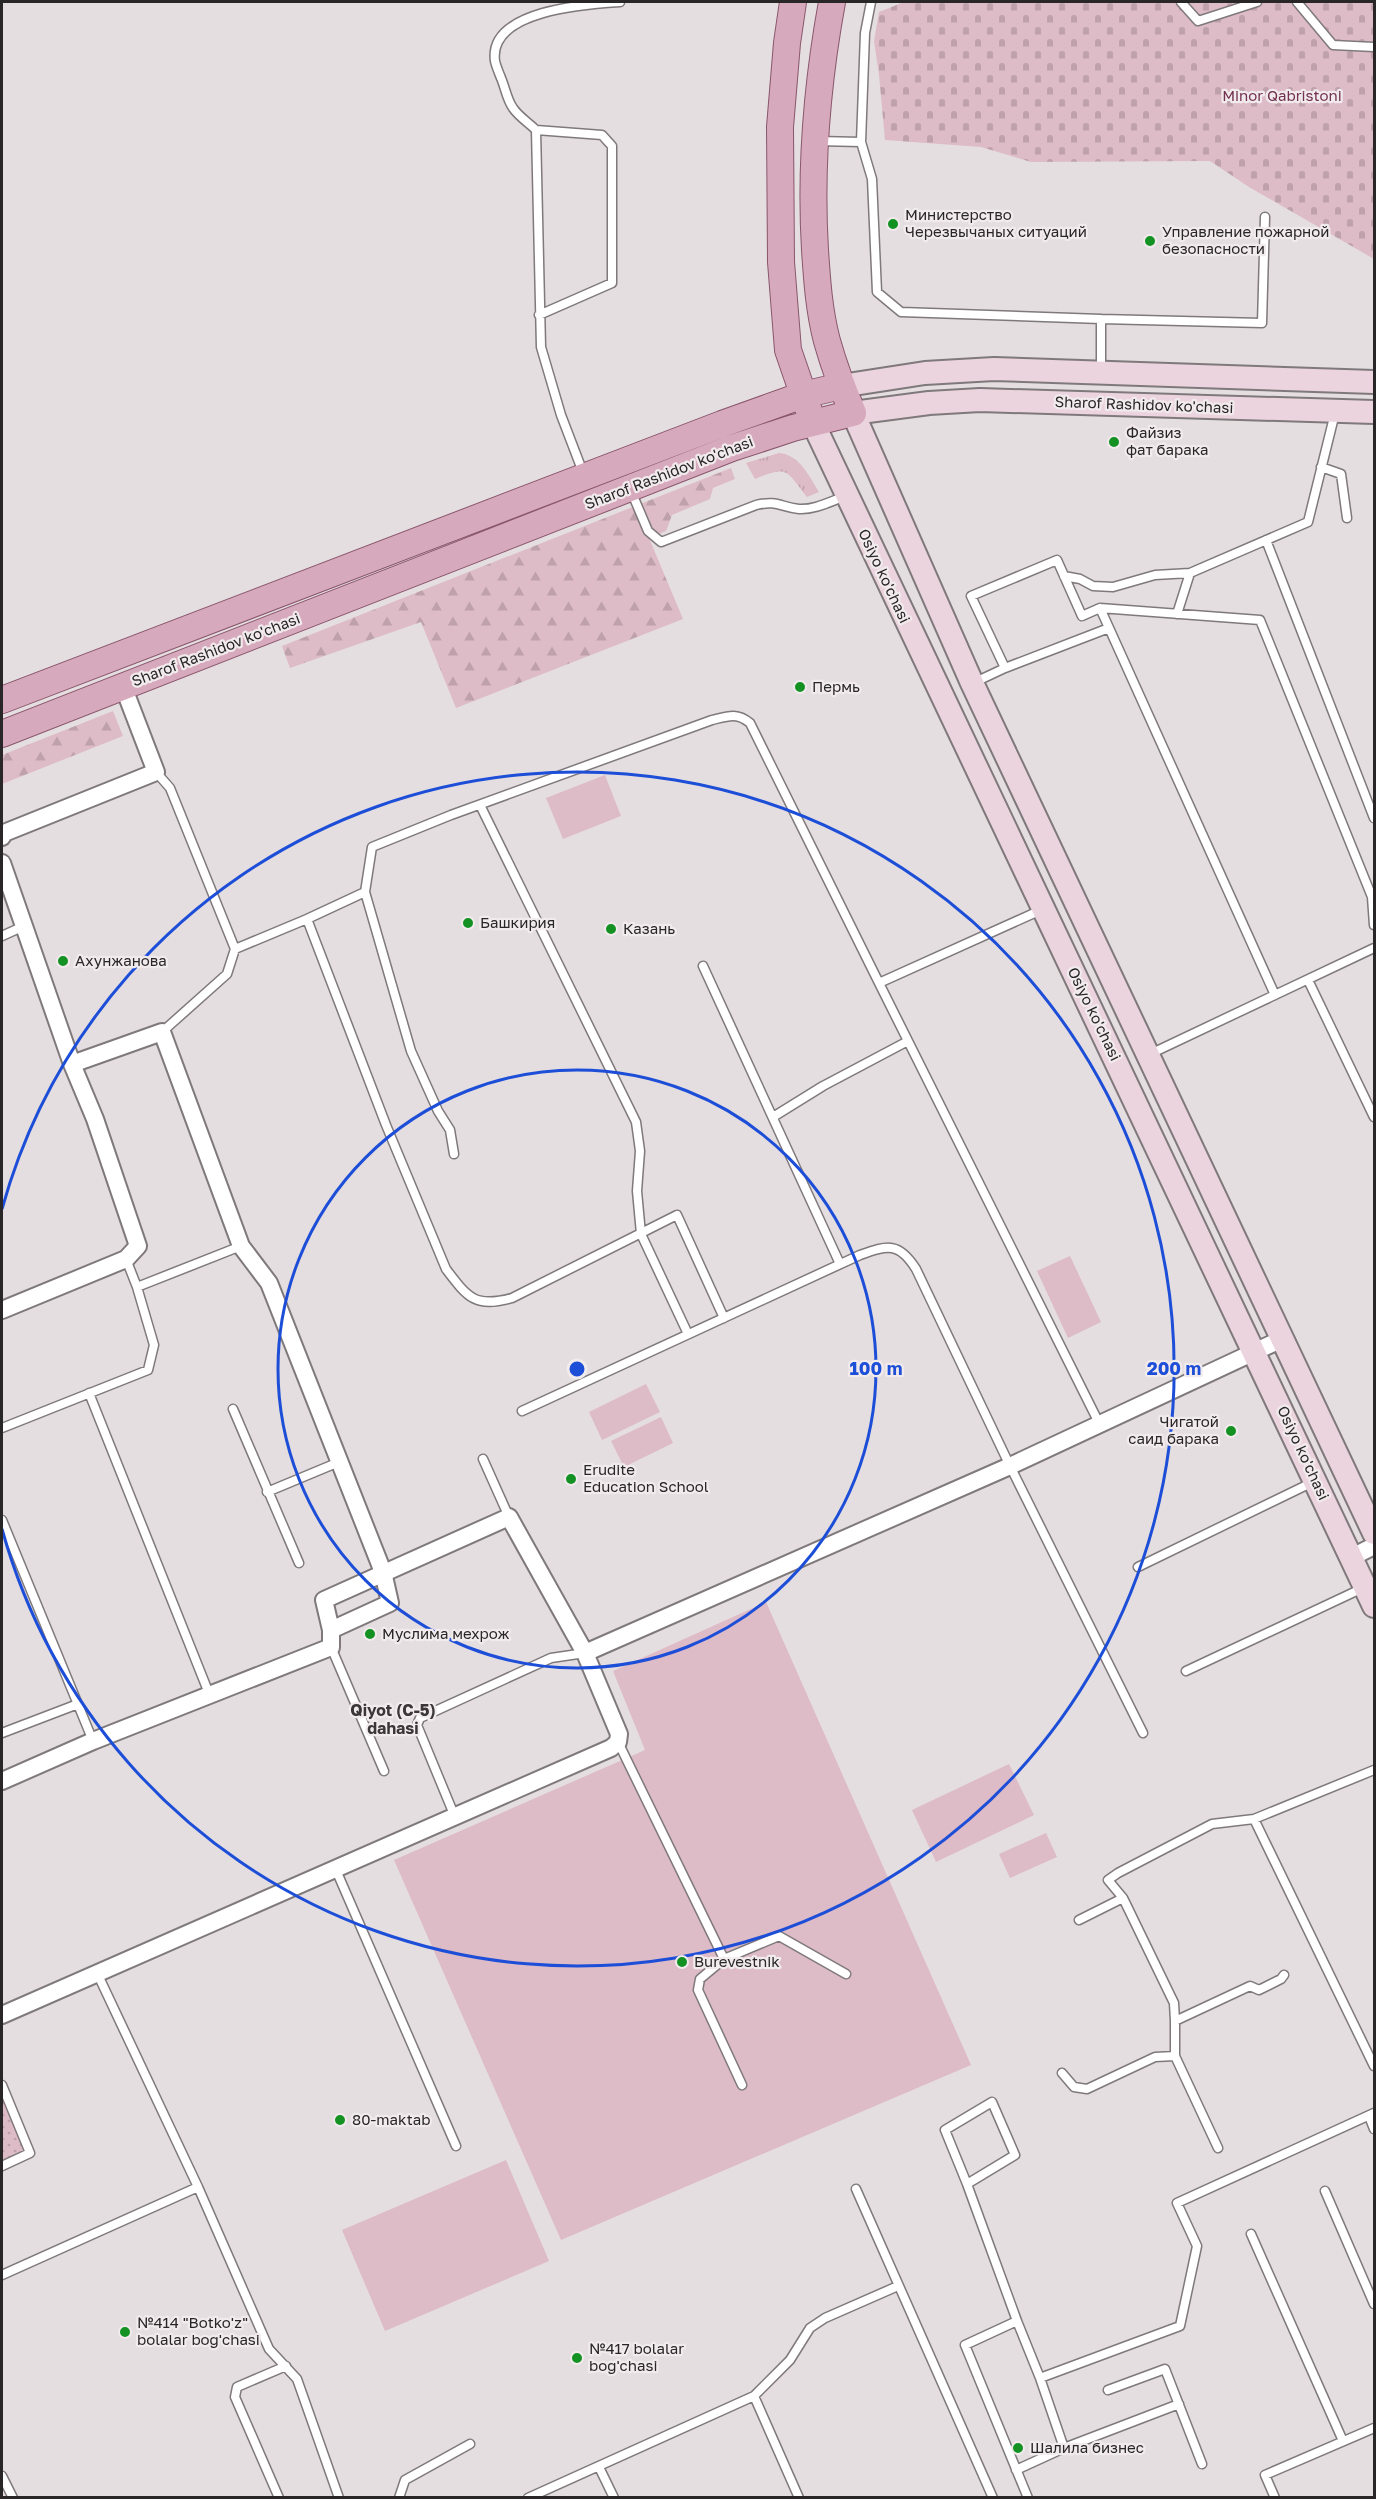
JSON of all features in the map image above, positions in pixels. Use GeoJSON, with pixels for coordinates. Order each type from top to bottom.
{"type":"FeatureCollection","features":[{"type":"Feature","properties":{"kind":"main road"},"geometry":{"type":"LineString","coordinates":[[793,2],[780,128],[779,219],[782,291],[788,350],[813,423]]}},
{"type":"Feature","properties":{"kind":"main road"},"geometry":{"type":"LineString","coordinates":[[832,2],[818,86],[814,141],[814,231],[818,286],[827,340],[841,386],[853,413]]}},
{"type":"Feature","properties":{"kind":"main road","name":"Sharof Rashidov ko'chasi"},"geometry":{"type":"LineString","coordinates":[[2,700],[803,394],[841,386],[958,370],[994,369],[1374,382]]}},
{"type":"Feature","properties":{"kind":"main road","name":"Sharof Rashidov ko'chasi"},"geometry":{"type":"LineString","coordinates":[[2,734],[732,448],[853,413],[929,403],[980,400],[1374,412]]}},
{"type":"Feature","properties":{"kind":"main road","name":"Osiyo ko'chasi"},"geometry":{"type":"LineString","coordinates":[[853,413],[972,683],[1374,1533]]}},
{"type":"Feature","properties":{"kind":"main road","name":"Osiyo ko'chasi"},"geometry":{"type":"LineString","coordinates":[[813,423],[1370,1596]]}},
{"type":"Feature","properties":{"kind":"main road"},"geometry":{"type":"LineString","coordinates":[[111,657],[123,686]]}},
{"type":"Feature","properties":{"kind":"street"},"geometry":{"type":"LineString","coordinates":[[2,837],[4,833],[156,772],[123,686]]}},
{"type":"Feature","properties":{"kind":"street"},"geometry":{"type":"LineString","coordinates":[[2,863],[72,1064],[95,1119],[138,1246],[126,1259],[2,1310]]}},
{"type":"Feature","properties":{"kind":"street"},"geometry":{"type":"LineString","coordinates":[[72,1064],[162,1032],[241,1246],[269,1283],[383,1572],[390,1603],[331,1630]]}},
{"type":"Feature","properties":{"kind":"street"},"geometry":{"type":"LineString","coordinates":[[585,1653],[1010,1466],[1282,1339]]}},
{"type":"Feature","properties":{"kind":"street"},"geometry":{"type":"LineString","coordinates":[[2,1781],[93,1741],[331,1647],[331,1630],[324,1600],[509,1517],[585,1653],[619,1734],[618,1742],[612,1748],[98,1975],[2,2015]]}},
{"type":"Feature","properties":{"kind":"street"},"geometry":{"type":"LineString","coordinates":[[1352,1557],[1374,1546]]}},
{"type":"Feature","properties":{"kind":"lane"},"geometry":{"type":"LineString","coordinates":[[539,315],[612,283],[612,146],[602,135],[536,130],[513,108],[495,60],[498,42],[504,32],[518,21],[537,14],[597,3],[620,2]]}},
{"type":"Feature","properties":{"kind":"lane"},"geometry":{"type":"LineString","coordinates":[[871,2],[865,33],[861,142],[872,178],[876,292],[902,312],[1262,323],[1265,217]]}},
{"type":"Feature","properties":{"kind":"lane"},"geometry":{"type":"LineString","coordinates":[[1181,2],[1198,21],[1257,2]]}},
{"type":"Feature","properties":{"kind":"lane"},"geometry":{"type":"LineString","coordinates":[[1296,2],[1334,45],[1374,47]]}},
{"type":"Feature","properties":{"kind":"lane"},"geometry":{"type":"LineString","coordinates":[[536,130],[541,347],[561,415],[585,477]]}},
{"type":"Feature","properties":{"kind":"lane"},"geometry":{"type":"LineString","coordinates":[[814,141],[861,142]]}},
{"type":"Feature","properties":{"kind":"lane"},"geometry":{"type":"LineString","coordinates":[[1101,319],[1101,373]]}},
{"type":"Feature","properties":{"kind":"lane"},"geometry":{"type":"LineString","coordinates":[[1064,576],[1080,579],[1093,586],[1113,586],[1155,575],[1190,573],[1308,522],[1335,411]]}},
{"type":"Feature","properties":{"kind":"lane"},"geometry":{"type":"LineString","coordinates":[[1321,467],[1341,474],[1347,518]]}},
{"type":"Feature","properties":{"kind":"lane"},"geometry":{"type":"LineString","coordinates":[[630,488],[648,531],[662,542],[756,504],[771,502],[798,509],[813,508],[846,496]]}},
{"type":"Feature","properties":{"kind":"lane"},"geometry":{"type":"LineString","coordinates":[[1266,540],[1374,818]]}},
{"type":"Feature","properties":{"kind":"lane"},"geometry":{"type":"LineString","coordinates":[[1005,668],[971,596],[1057,560],[1082,616],[1100,608],[1260,620],[1372,897],[1374,925]]}},
{"type":"Feature","properties":{"kind":"lane"},"geometry":{"type":"LineString","coordinates":[[1177,614],[1190,573]]}},
{"type":"Feature","properties":{"kind":"lane"},"geometry":{"type":"LineString","coordinates":[[1100,608],[1275,995]]}},
{"type":"Feature","properties":{"kind":"lane"},"geometry":{"type":"LineString","coordinates":[[972,683],[1108,628]]}},
{"type":"Feature","properties":{"kind":"lane"},"geometry":{"type":"LineString","coordinates":[[454,1154],[450,1130],[438,1111],[411,1051],[365,892],[372,847],[712,720],[733,714],[742,717],[750,723],[1100,1425]]}},
{"type":"Feature","properties":{"kind":"lane"},"geometry":{"type":"LineString","coordinates":[[156,772],[170,788],[235,949],[228,974],[162,1032]]}},
{"type":"Feature","properties":{"kind":"lane"},"geometry":{"type":"LineString","coordinates":[[480,805],[636,1122],[640,1151],[637,1191],[641,1234],[688,1334]]}},
{"type":"Feature","properties":{"kind":"lane"},"geometry":{"type":"LineString","coordinates":[[235,949],[365,892]]}},
{"type":"Feature","properties":{"kind":"lane"},"geometry":{"type":"LineString","coordinates":[[879,983],[1043,909]]}},
{"type":"Feature","properties":{"kind":"lane"},"geometry":{"type":"LineString","coordinates":[[307,919],[403,1166],[446,1269],[461,1288],[477,1301],[491,1304],[512,1298],[677,1215],[724,1318]]}},
{"type":"Feature","properties":{"kind":"lane"},"geometry":{"type":"LineString","coordinates":[[2,936],[25,925]]}},
{"type":"Feature","properties":{"kind":"lane"},"geometry":{"type":"LineString","coordinates":[[1148,1055],[1374,948]]}},
{"type":"Feature","properties":{"kind":"lane"},"geometry":{"type":"LineString","coordinates":[[703,966],[840,1264]]}},
{"type":"Feature","properties":{"kind":"lane"},"geometry":{"type":"LineString","coordinates":[[1308,980],[1374,1117]]}},
{"type":"Feature","properties":{"kind":"lane"},"geometry":{"type":"LineString","coordinates":[[773,1117],[823,1086],[908,1041]]}},
{"type":"Feature","properties":{"kind":"lane"},"geometry":{"type":"LineString","coordinates":[[137,1287],[241,1246]]}},
{"type":"Feature","properties":{"kind":"lane"},"geometry":{"type":"LineString","coordinates":[[522,1411],[840,1264],[884,1247],[897,1249],[907,1255],[916,1269],[1010,1466],[1143,1733]]}},
{"type":"Feature","properties":{"kind":"lane"},"geometry":{"type":"LineString","coordinates":[[2,1428],[148,1370],[154,1345],[126,1259]]}},
{"type":"Feature","properties":{"kind":"lane"},"geometry":{"type":"LineString","coordinates":[[89,1393],[210,1696]]}},
{"type":"Feature","properties":{"kind":"lane"},"geometry":{"type":"LineString","coordinates":[[233,1409],[299,1563]]}},
{"type":"Feature","properties":{"kind":"lane"},"geometry":{"type":"LineString","coordinates":[[483,1459],[509,1517]]}},
{"type":"Feature","properties":{"kind":"lane"},"geometry":{"type":"LineString","coordinates":[[267,1492],[339,1462]]}},
{"type":"Feature","properties":{"kind":"lane"},"geometry":{"type":"LineString","coordinates":[[1138,1567],[1316,1481]]}},
{"type":"Feature","properties":{"kind":"lane"},"geometry":{"type":"LineString","coordinates":[[2,1520],[93,1741]]}},
{"type":"Feature","properties":{"kind":"lane"},"geometry":{"type":"LineString","coordinates":[[1186,1671],[1370,1596]]}},
{"type":"Feature","properties":{"kind":"lane"},"geometry":{"type":"LineString","coordinates":[[331,1647],[384,1771]]}},
{"type":"Feature","properties":{"kind":"lane"},"geometry":{"type":"LineString","coordinates":[[455,1817],[417,1725],[420,1718],[551,1658],[585,1653]]}},
{"type":"Feature","properties":{"kind":"lane"},"geometry":{"type":"LineString","coordinates":[[2,1734],[78,1704]]}},
{"type":"Feature","properties":{"kind":"lane"},"geometry":{"type":"LineString","coordinates":[[618,1742],[724,1959]]}},
{"type":"Feature","properties":{"kind":"lane"},"geometry":{"type":"LineString","coordinates":[[1218,2148],[1175,2056],[1174,2003],[1123,1898],[1108,1880],[1212,1824],[1254,1819],[1374,1770]]}},
{"type":"Feature","properties":{"kind":"lane"},"geometry":{"type":"LineString","coordinates":[[1254,1819],[1374,2066]]}},
{"type":"Feature","properties":{"kind":"lane"},"geometry":{"type":"LineString","coordinates":[[336,1870],[456,2146]]}},
{"type":"Feature","properties":{"kind":"lane"},"geometry":{"type":"LineString","coordinates":[[1079,1920],[1123,1898]]}},
{"type":"Feature","properties":{"kind":"lane"},"geometry":{"type":"LineString","coordinates":[[742,2085],[698,1990],[700,1979],[724,1959],[779,1936],[846,1974]]}},
{"type":"Feature","properties":{"kind":"lane"},"geometry":{"type":"LineString","coordinates":[[98,1975],[198,2187],[269,2349],[297,2379],[339,2498]]}},
{"type":"Feature","properties":{"kind":"lane"},"geometry":{"type":"LineString","coordinates":[[1175,2021],[1250,1986],[1259,1990],[1281,1979],[1284,1975]]}},
{"type":"Feature","properties":{"kind":"lane"},"geometry":{"type":"LineString","coordinates":[[1062,2073],[1074,2087],[1088,2089],[1155,2056],[1175,2056]]}},
{"type":"Feature","properties":{"kind":"lane"},"geometry":{"type":"LineString","coordinates":[[2,2085],[30,2152],[2,2166]]}},
{"type":"Feature","properties":{"kind":"lane"},"geometry":{"type":"LineString","coordinates":[[967,2184],[1015,2155],[992,2102],[945,2130],[1040,2378],[1064,2448]]}},
{"type":"Feature","properties":{"kind":"lane"},"geometry":{"type":"LineString","coordinates":[[1040,2378],[1180,2326],[1197,2246],[1177,2203],[1372,2115],[1374,2129]]}},
{"type":"Feature","properties":{"kind":"lane"},"geometry":{"type":"LineString","coordinates":[[2,2275],[198,2187]]}},
{"type":"Feature","properties":{"kind":"lane"},"geometry":{"type":"LineString","coordinates":[[856,2189],[993,2498]]}},
{"type":"Feature","properties":{"kind":"lane"},"geometry":{"type":"LineString","coordinates":[[1325,2191],[1374,2304]]}},
{"type":"Feature","properties":{"kind":"lane"},"geometry":{"type":"LineString","coordinates":[[1251,2234],[1343,2441]]}},
{"type":"Feature","properties":{"kind":"lane"},"geometry":{"type":"LineString","coordinates":[[528,2498],[754,2396],[790,2360],[810,2328],[825,2318],[898,2286]]}},
{"type":"Feature","properties":{"kind":"lane"},"geometry":{"type":"LineString","coordinates":[[1017,2321],[965,2345],[1028,2498]]}},
{"type":"Feature","properties":{"kind":"lane"},"geometry":{"type":"LineString","coordinates":[[279,2498],[235,2397],[237,2388],[286,2366]]}},
{"type":"Feature","properties":{"kind":"lane"},"geometry":{"type":"LineString","coordinates":[[1108,2390],[1165,2369],[1202,2464]]}},
{"type":"Feature","properties":{"kind":"lane"},"geometry":{"type":"LineString","coordinates":[[754,2396],[799,2498]]}},
{"type":"Feature","properties":{"kind":"lane"},"geometry":{"type":"LineString","coordinates":[[1016,2470],[1064,2448],[1179,2404]]}},
{"type":"Feature","properties":{"kind":"lane"},"geometry":{"type":"LineString","coordinates":[[1275,2498],[1265,2475],[1374,2428]]}},
{"type":"Feature","properties":{"kind":"lane"},"geometry":{"type":"LineString","coordinates":[[399,2498],[405,2480],[470,2444]]}},
{"type":"Feature","properties":{"kind":"lane"},"geometry":{"type":"LineString","coordinates":[[599,2467],[614,2498]]}},
{"type":"Feature","properties":{"kind":"lane"},"geometry":{"type":"LineString","coordinates":[[2,2476],[13,2498]]}},
{"type":"Feature","properties":{"kind":"green space","name":"Minor Qabristoni"},"geometry":{"type":"Polygon","coordinates":[[[904,2],[1374,2],[1374,259],[1249,187],[1210,161],[1031,162],[981,147],[885,140],[874,41],[879,12],[904,2]]]}},
{"type":"Feature","properties":{"kind":"green space"},"geometry":{"type":"Polygon","coordinates":[[[779,453],[798,462],[819,492],[807,497],[790,476],[780,471],[755,479],[746,463],[779,453]]]}},
{"type":"Feature","properties":{"kind":"green space"},"geometry":{"type":"Polygon","coordinates":[[[731,468],[735,479],[713,488],[710,499],[672,515],[666,531],[649,538],[683,619],[456,708],[421,622],[290,668],[282,646],[731,468]]]}},
{"type":"Feature","properties":{"kind":"green space"},"geometry":{"type":"Polygon","coordinates":[[[113,711],[123,736],[2,784],[2,755],[113,711]]]}},
{"type":"Feature","properties":{"kind":"green space"},"geometry":{"type":"Polygon","coordinates":[[[605,775],[621,816],[563,839],[546,798],[605,775]]]}},
{"type":"Feature","properties":{"kind":"green space"},"geometry":{"type":"Polygon","coordinates":[[[1070,1256],[1101,1322],[1068,1338],[1037,1271],[1070,1256]]]}},
{"type":"Feature","properties":{"kind":"green space"},"geometry":{"type":"Polygon","coordinates":[[[646,1384],[660,1412],[602,1440],[589,1412],[646,1384]]]}},
{"type":"Feature","properties":{"kind":"green space"},"geometry":{"type":"Polygon","coordinates":[[[661,1417],[673,1443],[624,1467],[611,1441],[661,1417]]]}},
{"type":"Feature","properties":{"kind":"green space","name":"Burevestnik"},"geometry":{"type":"Polygon","coordinates":[[[766,1602],[971,2065],[561,2240],[394,1860],[645,1750],[613,1671],[766,1602]]]}},
{"type":"Feature","properties":{"kind":"green space"},"geometry":{"type":"Polygon","coordinates":[[[1009,1764],[1034,1815],[936,1862],[912,1810],[1009,1764]]]}},
{"type":"Feature","properties":{"kind":"green space"},"geometry":{"type":"Polygon","coordinates":[[[1046,1833],[1057,1857],[1010,1878],[999,1854],[1046,1833]]]}},
{"type":"Feature","properties":{"kind":"green space"},"geometry":{"type":"Polygon","coordinates":[[[2,2097],[25,2151],[2,2162],[2,2097]]]}},
{"type":"Feature","properties":{"kind":"green space"},"geometry":{"type":"Polygon","coordinates":[[[506,2160],[549,2261],[385,2331],[342,2230],[506,2160]]]}},
{"type":"Feature","properties":{"kind":"place","name":"Министерство Черезвычаных ситуаций"},"geometry":{"type":"Point","coordinates":[893,224]}},
{"type":"Feature","properties":{"kind":"place","name":"Управление пожарной безопасности"},"geometry":{"type":"Point","coordinates":[1150,241]}},
{"type":"Feature","properties":{"kind":"place","name":"Файзиз фат барака"},"geometry":{"type":"Point","coordinates":[1114,442]}},
{"type":"Feature","properties":{"kind":"place","name":"Пермь"},"geometry":{"type":"Point","coordinates":[800,687]}},
{"type":"Feature","properties":{"kind":"place","name":"Башкирия"},"geometry":{"type":"Point","coordinates":[468,923]}},
{"type":"Feature","properties":{"kind":"place","name":"Казань"},"geometry":{"type":"Point","coordinates":[611,929]}},
{"type":"Feature","properties":{"kind":"place","name":"Ахунжанова"},"geometry":{"type":"Point","coordinates":[63,961]}},
{"type":"Feature","properties":{"kind":"place","name":"Чигатой саид барака"},"geometry":{"type":"Point","coordinates":[1231,1431]}},
{"type":"Feature","properties":{"kind":"place","name":"Erudite Education School"},"geometry":{"type":"Point","coordinates":[571,1479]}},
{"type":"Feature","properties":{"kind":"place","name":"Муслима мехрож"},"geometry":{"type":"Point","coordinates":[370,1634]}},
{"type":"Feature","properties":{"kind":"place","name":"Burevestnik"},"geometry":{"type":"Point","coordinates":[682,1962]}},
{"type":"Feature","properties":{"kind":"place","name":"80-maktab"},"geometry":{"type":"Point","coordinates":[340,2120]}},
{"type":"Feature","properties":{"kind":"place","name":"№414 \"Botko'z\" bolalar bog'chasi"},"geometry":{"type":"Point","coordinates":[125,2332]}},
{"type":"Feature","properties":{"kind":"place","name":"№417 bolalar bog'chasi"},"geometry":{"type":"Point","coordinates":[577,2358]}},
{"type":"Feature","properties":{"kind":"place","name":"Шалила бизнес"},"geometry":{"type":"Point","coordinates":[1018,2448]}},
{"type":"Feature","properties":{"kind":"district","name":"Qiyot (C-5) dahasi"},"geometry":{"type":"Point","coordinates":[393,1719]}}]}
